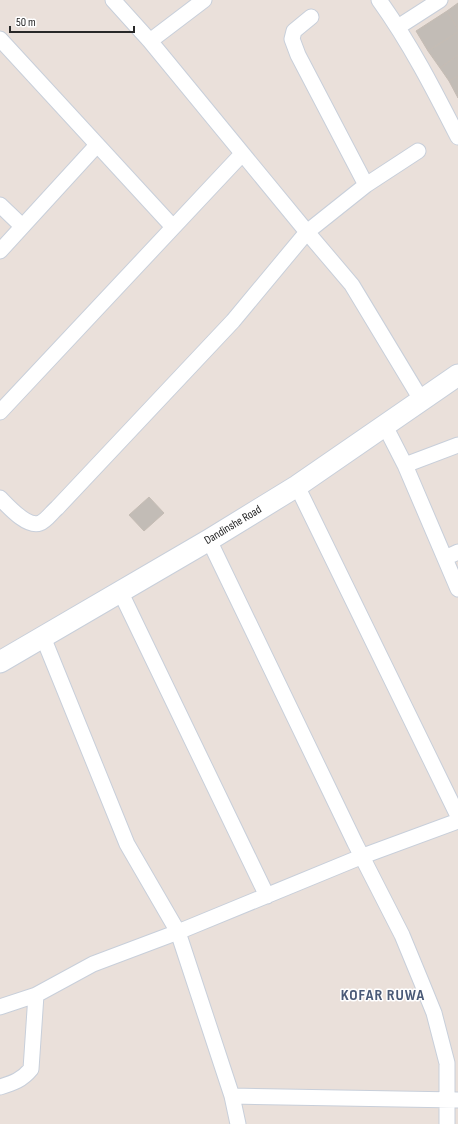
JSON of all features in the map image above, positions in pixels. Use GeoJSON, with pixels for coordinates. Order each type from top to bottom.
{"type":"FeatureCollection","features":[{"type":"Feature","properties":{"kind":"street"},"geometry":{"type":"LineString","coordinates":[[113,0],[150,41],[242,154],[352,284],[422,401]]}},
{"type":"Feature","properties":{"kind":"street"},"geometry":{"type":"LineString","coordinates":[[150,41],[204,0]]}},
{"type":"Feature","properties":{"kind":"street"},"geometry":{"type":"LineString","coordinates":[[379,0],[398,27],[431,84],[458,137]]}},
{"type":"Feature","properties":{"kind":"street"},"geometry":{"type":"LineString","coordinates":[[398,27],[440,0]]}},
{"type":"Feature","properties":{"kind":"street"},"geometry":{"type":"LineString","coordinates":[[311,17],[294,31],[292,39],[298,55],[366,185]]}},
{"type":"Feature","properties":{"kind":"street"},"geometry":{"type":"LineString","coordinates":[[0,39],[173,227]]}},
{"type":"Feature","properties":{"kind":"street"},"geometry":{"type":"LineString","coordinates":[[0,251],[97,144]]}},
{"type":"Feature","properties":{"kind":"street"},"geometry":{"type":"LineString","coordinates":[[0,498],[24,520],[34,524],[40,523],[57,508],[152,409],[233,321],[307,232],[366,185],[418,151]]}},
{"type":"Feature","properties":{"kind":"street"},"geometry":{"type":"LineString","coordinates":[[0,412],[242,154]]}},
{"type":"Feature","properties":{"kind":"street"},"geometry":{"type":"LineString","coordinates":[[0,205],[22,226]]}},
{"type":"Feature","properties":{"kind":"street","name":"Dandinshe Road"},"geometry":{"type":"LineString","coordinates":[[3,655],[43,636],[209,540],[297,486],[458,375]]}},
{"type":"Feature","properties":{"kind":"street"},"geometry":{"type":"LineString","coordinates":[[385,426],[451,555],[458,589]]}},
{"type":"Feature","properties":{"kind":"street"},"geometry":{"type":"LineString","coordinates":[[405,466],[458,446]]}},
{"type":"Feature","properties":{"kind":"street"},"geometry":{"type":"LineString","coordinates":[[297,486],[458,816]]}},
{"type":"Feature","properties":{"kind":"street"},"geometry":{"type":"LineString","coordinates":[[209,540],[362,856],[402,935],[424,987],[452,1062],[453,1100],[447,1124]]}},
{"type":"Feature","properties":{"kind":"street"},"geometry":{"type":"LineString","coordinates":[[120,591],[267,896]]}},
{"type":"Feature","properties":{"kind":"street"},"geometry":{"type":"LineString","coordinates":[[43,636],[127,844],[178,932],[232,1096],[238,1124]]}},
{"type":"Feature","properties":{"kind":"street"},"geometry":{"type":"LineString","coordinates":[[0,1007],[36,995],[93,964],[178,932],[362,856],[458,821]]}},
{"type":"Feature","properties":{"kind":"street"},"geometry":{"type":"LineString","coordinates":[[0,1087],[15,1083],[26,1076],[31,1069],[36,995]]}},
{"type":"Feature","properties":{"kind":"street"},"geometry":{"type":"LineString","coordinates":[[232,1096],[453,1100]]}},
{"type":"Feature","properties":{"kind":"building"},"geometry":{"type":"Polygon","coordinates":[[[458,3],[458,29],[447,11],[458,3]]]}},
{"type":"Feature","properties":{"kind":"building"},"geometry":{"type":"Polygon","coordinates":[[[447,11],[458,29],[458,32],[428,51],[416,31],[447,11]]]}},
{"type":"Feature","properties":{"kind":"building"},"geometry":{"type":"Polygon","coordinates":[[[458,32],[458,55],[440,68],[428,51],[458,32]]]}},
{"type":"Feature","properties":{"kind":"building"},"geometry":{"type":"Polygon","coordinates":[[[458,55],[458,76],[449,81],[440,68],[458,55]]]}},
{"type":"Feature","properties":{"kind":"building"},"geometry":{"type":"Polygon","coordinates":[[[458,76],[458,98],[449,81],[458,76]]]}},
{"type":"Feature","properties":{"kind":"building"},"geometry":{"type":"Polygon","coordinates":[[[149,497],[164,513],[144,531],[129,515],[149,497]]]}},
{"type":"Feature","properties":{"kind":"district","name":"KOFAR RUWA"},"geometry":{"type":"Point","coordinates":[383,995]}}]}
